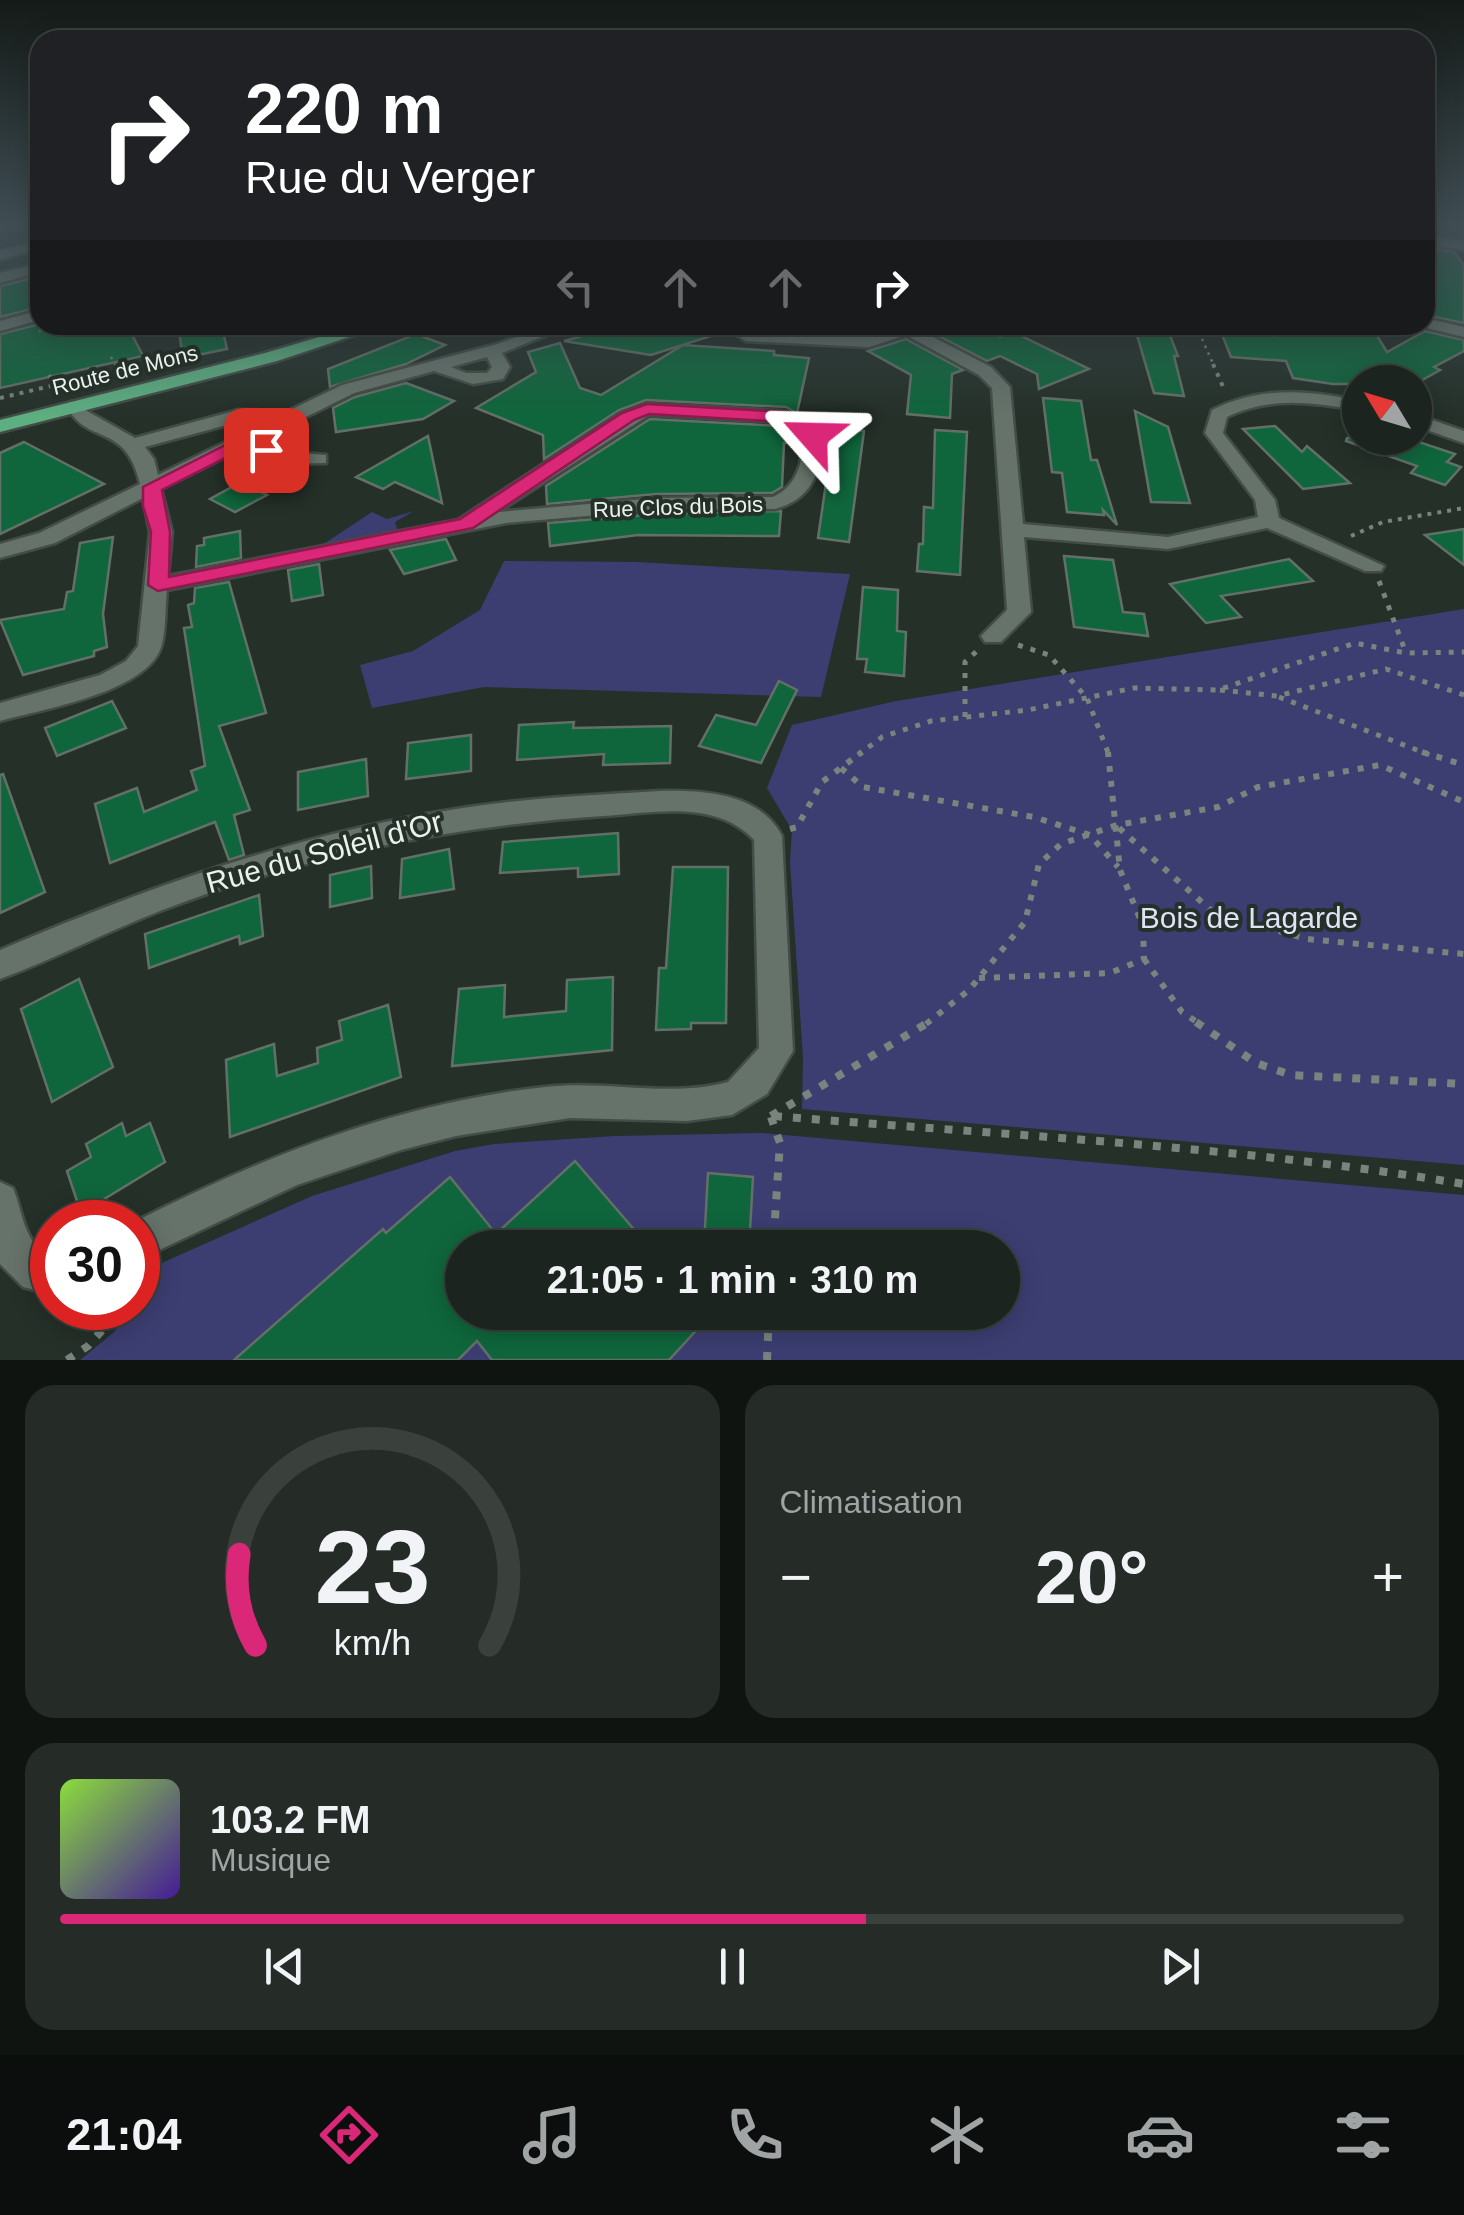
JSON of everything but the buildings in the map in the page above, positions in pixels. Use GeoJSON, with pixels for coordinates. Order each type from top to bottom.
{"type":"FeatureCollection","features":[{"type":"Feature","properties":{"kind":"main road","name":"Route de Mons"},"geometry":{"type":"LineString","coordinates":[[0,426],[328,335]]}},
{"type":"Feature","properties":{"kind":"street"},"geometry":{"type":"LineString","coordinates":[[0,326],[30,318]]}},
{"type":"Feature","properties":{"kind":"street"},"geometry":{"type":"LineString","coordinates":[[0,551],[48,538],[152,497],[247,441],[360,384],[436,365],[470,380],[497,374],[501,367],[492,351],[536,335]]}},
{"type":"Feature","properties":{"kind":"street"},"geometry":{"type":"LineString","coordinates":[[746,336],[869,342],[886,335]]}},
{"type":"Feature","properties":{"kind":"street"},"geometry":{"type":"LineString","coordinates":[[916,335],[985,371],[1001,387],[1019,612],[993,636]]}},
{"type":"Feature","properties":{"kind":"street"},"geometry":{"type":"LineString","coordinates":[[1269,521],[1265,500],[1214,432],[1218,414],[1232,405],[1258,399],[1297,398],[1342,404]]}},
{"type":"Feature","properties":{"kind":"street"},"geometry":{"type":"LineString","coordinates":[[0,712],[109,681],[135,667],[150,647],[161,532],[144,459],[133,444],[80,414],[76,406]]}},
{"type":"Feature","properties":{"kind":"street","name":"Rue Clos du Bois"},"geometry":{"type":"LineString","coordinates":[[158,585],[466,524],[629,506],[775,504],[801,492],[813,436],[806,424],[786,417],[647,409],[628,416],[466,524]]}},
{"type":"Feature","properties":{"kind":"street"},"geometry":{"type":"LineString","coordinates":[[133,444],[238,416],[292,417]]}},
{"type":"Feature","properties":{"kind":"street"},"geometry":{"type":"LineString","coordinates":[[1432,426],[1464,437]]}},
{"type":"Feature","properties":{"kind":"street"},"geometry":{"type":"LineString","coordinates":[[247,441],[284,458],[319,460]]}},
{"type":"Feature","properties":{"kind":"street"},"geometry":{"type":"LineString","coordinates":[[1012,530],[1168,543],[1269,521],[1373,566]]}},
{"type":"Feature","properties":{"kind":"street","name":"Rue du Soleil d'Or"},"geometry":{"type":"LineString","coordinates":[[0,965],[188,888],[262,864],[364,835],[454,818],[528,807],[686,801],[731,806],[755,818],[768,836]]}},
{"type":"Feature","properties":{"kind":"street"},"geometry":{"type":"LineString","coordinates":[[160,1230],[323,1155],[421,1123],[570,1101],[725,1101],[760,1080],[776,1051],[768,836]]}},
{"type":"Feature","properties":{"kind":"street"},"geometry":{"type":"LineString","coordinates":[[0,1202],[12,1248],[30,1266]]}},
{"type":"Feature","properties":{"kind":"path"},"geometry":{"type":"LineString","coordinates":[[1200,335],[1232,405]]}},
{"type":"Feature","properties":{"kind":"path"},"geometry":{"type":"LineString","coordinates":[[0,398],[118,370],[111,358]]}},
{"type":"Feature","properties":{"kind":"path"},"geometry":{"type":"LineString","coordinates":[[48,375],[54,386]]}},
{"type":"Feature","properties":{"kind":"path"},"geometry":{"type":"LineString","coordinates":[[1330,545],[1383,522],[1464,508]]}},
{"type":"Feature","properties":{"kind":"path"},"geometry":{"type":"LineString","coordinates":[[1373,566],[1406,653]]}},
{"type":"Feature","properties":{"kind":"path"},"geometry":{"type":"LineString","coordinates":[[965,717],[964,662],[993,636],[1049,656],[1088,698],[1110,761],[1120,870]]}},
{"type":"Feature","properties":{"kind":"path"},"geometry":{"type":"LineString","coordinates":[[1218,690],[1356,643],[1406,653],[1464,652]]}},
{"type":"Feature","properties":{"kind":"path"},"geometry":{"type":"LineString","coordinates":[[1277,696],[1386,669],[1455,688],[1464,695]]}},
{"type":"Feature","properties":{"kind":"path"},"geometry":{"type":"LineString","coordinates":[[768,836],[797,827],[822,782],[882,737],[931,721],[1134,688],[1277,696],[1400,745],[1464,765]]}},
{"type":"Feature","properties":{"kind":"path"},"geometry":{"type":"LineString","coordinates":[[771,1116],[920,1029],[980,978],[1025,922],[1039,864],[1061,844],[1117,826],[1218,807],[1258,787],[1380,765],[1464,802]]}},
{"type":"Feature","properties":{"kind":"path"},"geometry":{"type":"LineString","coordinates":[[841,768],[862,787],[1034,817],[1090,835],[1120,870],[1143,926],[1144,958],[1182,1012],[1256,1063],[1291,1075],[1464,1084]]}},
{"type":"Feature","properties":{"kind":"path"},"geometry":{"type":"LineString","coordinates":[[1117,826],[1214,913],[1307,939],[1464,954]]}},
{"type":"Feature","properties":{"kind":"path"},"geometry":{"type":"LineString","coordinates":[[980,978],[1110,973],[1144,958]]}},
{"type":"Feature","properties":{"kind":"path"},"geometry":{"type":"LineString","coordinates":[[760,1080],[780,1144],[774,1230]]}},
{"type":"Feature","properties":{"kind":"path"},"geometry":{"type":"LineString","coordinates":[[771,1116],[1202,1152],[1393,1172],[1464,1184]]}},
{"type":"Feature","properties":{"kind":"path"},"geometry":{"type":"LineString","coordinates":[[67,1360],[102,1330]]}},
{"type":"Feature","properties":{"kind":"path"},"geometry":{"type":"LineString","coordinates":[[766,1360],[768,1330]]}},
{"type":"Feature","properties":{"kind":"green space"},"geometry":{"type":"Polygon","coordinates":[[[414,511],[395,522],[398,532],[316,549],[372,512],[387,519],[414,511]]]}},
{"type":"Feature","properties":{"kind":"green space"},"geometry":{"type":"Polygon","coordinates":[[[504,561],[636,562],[850,574],[821,697],[484,687],[372,708],[360,665],[413,651],[480,610],[504,561]]]}},
{"type":"Feature","properties":{"kind":"green space","name":"Bois de Lagarde"},"geometry":{"type":"Polygon","coordinates":[[[1464,609],[1464,1165],[802,1109],[803,1058],[790,862],[792,830],[767,788],[792,725],[896,701],[1464,609]]]}},
{"type":"Feature","properties":{"kind":"green space"},"geometry":{"type":"Polygon","coordinates":[[[761,1133],[1464,1195],[1464,1360],[80,1360],[115,1330],[160,1330],[160,1264],[312,1196],[455,1151],[494,1144],[615,1136],[761,1133]]]}},
{"type":"Feature","properties":{"kind":"route"},"geometry":{"type":"LineString","coordinates":[[266,450],[247,441],[152,487],[161,532],[158,585],[466,524],[628,416],[647,409],[786,417],[806,424],[813,436]]}}]}
